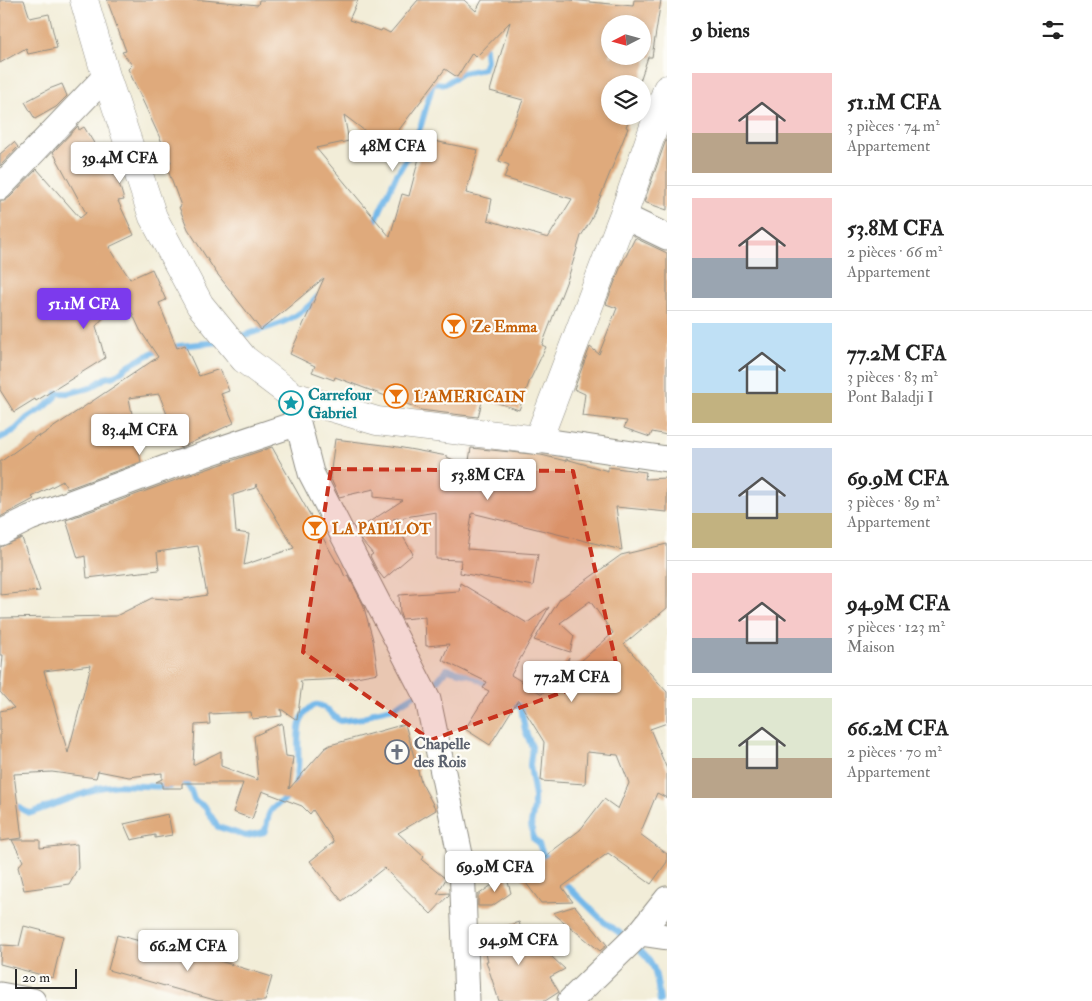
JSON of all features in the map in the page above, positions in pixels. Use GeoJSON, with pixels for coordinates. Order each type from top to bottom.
{"type":"FeatureCollection","features":[{"type":"Feature","properties":{"kind":"street"},"geometry":{"type":"LineString","coordinates":[[84,0],[106,76],[154,217],[200,305],[244,360],[293,396],[377,421],[538,440],[667,459]]}},
{"type":"Feature","properties":{"kind":"street"},"geometry":{"type":"LineString","coordinates":[[0,187],[106,76]]}},
{"type":"Feature","properties":{"kind":"street"},"geometry":{"type":"LineString","coordinates":[[538,440],[623,216],[667,89]]}},
{"type":"Feature","properties":{"kind":"street"},"geometry":{"type":"LineString","coordinates":[[623,216],[667,237]]}},
{"type":"Feature","properties":{"kind":"street"},"geometry":{"type":"LineString","coordinates":[[293,396],[311,473],[423,692],[462,864],[467,1001]]}},
{"type":"Feature","properties":{"kind":"street"},"geometry":{"type":"LineString","coordinates":[[0,533],[30,518],[179,463],[298,423]]}},
{"type":"Feature","properties":{"kind":"street"},"geometry":{"type":"LineString","coordinates":[[570,1001],[633,940],[667,899]]}},
{"type":"Feature","properties":{"kind":"street"},"geometry":{"type":"LineString","coordinates":[[633,940],[667,937]]}},
{"type":"Feature","properties":{"kind":"street"},"geometry":{"type":"LineString","coordinates":[[0,995],[33,1001]]}},
{"type":"Feature","properties":{"kind":"highlighted area"},"geometry":{"type":"Polygon","coordinates":[[[331,469],[573,471],[618,672],[431,740],[303,652],[331,469]]]}},
{"type":"Feature","properties":{"kind":"building"},"geometry":{"type":"Polygon","coordinates":[[[0,0],[24,0],[30,18],[49,14],[57,48],[28,54],[26,48],[0,63],[0,0]]]}},
{"type":"Feature","properties":{"kind":"building"},"geometry":{"type":"Polygon","coordinates":[[[107,0],[204,0],[258,5],[259,0],[358,0],[349,20],[390,33],[418,0],[464,0],[476,11],[482,0],[569,0],[633,6],[634,0],[661,0],[652,57],[651,15],[601,15],[601,65],[645,65],[642,75],[601,75],[601,125],[627,125],[628,128],[591,220],[581,236],[569,275],[542,345],[546,347],[530,380],[519,410],[483,398],[478,417],[420,410],[335,377],[334,380],[312,372],[315,366],[290,354],[324,278],[261,330],[215,271],[188,229],[166,165],[171,162],[128,69],[132,65],[122,52],[126,51],[107,0]],[[510,22],[476,57],[472,53],[457,77],[445,69],[386,147],[344,115],[349,141],[316,148],[390,237],[402,194],[409,196],[424,139],[478,150],[466,193],[492,199],[488,220],[548,238],[572,199],[504,178],[509,165],[499,161],[523,100],[490,91],[510,22]]]}},
{"type":"Feature","properties":{"kind":"building"},"geometry":{"type":"Polygon","coordinates":[[[62,84],[67,96],[56,107],[35,119],[25,102],[62,84]]]}},
{"type":"Feature","properties":{"kind":"building"},"geometry":{"type":"Polygon","coordinates":[[[78,126],[79,130],[84,127],[113,174],[116,173],[124,200],[118,201],[134,235],[109,247],[130,279],[152,269],[166,300],[159,303],[177,348],[185,345],[199,376],[220,369],[229,391],[221,394],[234,423],[180,448],[159,394],[129,398],[141,462],[67,489],[63,481],[0,517],[0,462],[158,357],[140,330],[124,295],[96,326],[105,358],[36,401],[35,399],[14,412],[0,390],[0,201],[10,197],[37,169],[80,218],[86,213],[53,152],[78,126]]]}},
{"type":"Feature","properties":{"kind":"building"},"geometry":{"type":"Polygon","coordinates":[[[667,137],[667,210],[644,202],[667,137]]]}},
{"type":"Feature","properties":{"kind":"building"},"geometry":{"type":"Polygon","coordinates":[[[14,142],[18,147],[0,166],[0,154],[14,142]]]}},
{"type":"Feature","properties":{"kind":"building"},"geometry":{"type":"Polygon","coordinates":[[[635,238],[667,253],[667,435],[652,432],[650,437],[624,428],[627,421],[582,416],[585,394],[574,389],[590,347],[599,354],[617,308],[606,304],[621,266],[635,238]]]}},
{"type":"Feature","properties":{"kind":"building"},"geometry":{"type":"Polygon","coordinates":[[[335,439],[392,446],[447,456],[468,467],[471,448],[541,455],[566,461],[566,459],[608,471],[608,467],[646,472],[645,479],[667,478],[667,512],[616,507],[622,550],[472,513],[467,549],[538,554],[533,586],[460,573],[461,560],[436,559],[436,512],[393,519],[413,554],[384,579],[370,556],[373,554],[362,541],[357,530],[403,500],[374,497],[374,489],[339,497],[330,477],[335,439]]]}},
{"type":"Feature","properties":{"kind":"building"},"geometry":{"type":"Polygon","coordinates":[[[272,447],[337,563],[339,563],[345,577],[348,575],[363,604],[373,640],[378,673],[345,679],[300,681],[302,684],[297,720],[281,709],[282,716],[252,719],[251,712],[209,714],[210,724],[195,725],[193,765],[221,751],[221,766],[258,780],[254,736],[282,723],[286,756],[293,757],[289,789],[325,748],[330,745],[405,724],[421,782],[436,810],[398,833],[424,857],[422,860],[446,879],[437,894],[449,893],[449,895],[431,914],[384,868],[342,901],[310,861],[334,842],[313,810],[310,814],[302,806],[262,791],[252,819],[233,812],[243,783],[182,783],[182,788],[162,788],[162,782],[156,782],[162,779],[162,773],[129,777],[98,771],[96,778],[52,772],[14,774],[22,838],[0,841],[0,711],[14,708],[0,692],[3,655],[0,655],[0,618],[116,616],[152,598],[178,600],[207,595],[198,546],[157,552],[159,570],[87,578],[85,556],[78,558],[66,520],[272,447]],[[256,484],[255,488],[233,495],[236,532],[249,534],[244,565],[294,548],[256,484]],[[91,665],[44,671],[68,753],[91,665]]]}},
{"type":"Feature","properties":{"kind":"building"},"geometry":{"type":"Polygon","coordinates":[[[22,538],[40,591],[0,595],[0,547],[22,538]]]}},
{"type":"Feature","properties":{"kind":"building"},"geometry":{"type":"Polygon","coordinates":[[[667,544],[667,608],[624,644],[667,692],[667,723],[650,729],[667,769],[667,798],[657,793],[640,834],[667,854],[667,862],[651,884],[608,853],[562,887],[573,902],[541,903],[520,875],[580,830],[604,799],[618,809],[629,783],[618,755],[587,752],[585,784],[541,781],[544,742],[518,700],[490,745],[465,729],[489,691],[483,688],[487,682],[442,660],[449,644],[426,646],[425,617],[402,619],[399,595],[459,591],[460,583],[527,623],[549,607],[511,675],[542,694],[569,657],[565,675],[613,633],[590,601],[560,623],[574,636],[570,652],[534,640],[560,599],[621,555],[667,544]]]}},
{"type":"Feature","properties":{"kind":"building"},"geometry":{"type":"Polygon","coordinates":[[[168,814],[172,835],[155,838],[155,835],[131,840],[124,824],[168,814]]]}},
{"type":"Feature","properties":{"kind":"building"},"geometry":{"type":"Polygon","coordinates":[[[12,840],[40,840],[40,848],[77,844],[78,868],[69,884],[24,890],[18,867],[23,861],[12,840]]]}},
{"type":"Feature","properties":{"kind":"building"},"geometry":{"type":"Polygon","coordinates":[[[506,875],[511,893],[492,906],[478,906],[478,895],[506,875]]]}},
{"type":"Feature","properties":{"kind":"building"},"geometry":{"type":"Polygon","coordinates":[[[575,906],[607,945],[600,951],[553,913],[575,906]]]}},
{"type":"Feature","properties":{"kind":"building"},"geometry":{"type":"Polygon","coordinates":[[[519,922],[521,929],[565,969],[550,977],[559,992],[545,1001],[499,1001],[486,961],[488,961],[480,934],[519,922]]]}},
{"type":"Feature","properties":{"kind":"building"},"geometry":{"type":"Polygon","coordinates":[[[24,926],[63,936],[53,978],[0,964],[1,945],[19,946],[24,926]]]}},
{"type":"Feature","properties":{"kind":"building"},"geometry":{"type":"Polygon","coordinates":[[[117,935],[197,956],[197,954],[272,977],[265,1001],[218,1001],[108,970],[117,935]]]}},
{"type":"Feature","properties":{"kind":"waterway"},"geometry":{"type":"LineString","coordinates":[[372,228],[396,176],[407,158],[421,125],[433,83],[445,84],[462,73],[483,69],[486,61],[484,41]]}},
{"type":"Feature","properties":{"kind":"waterway"},"geometry":{"type":"LineString","coordinates":[[235,338],[269,328],[291,318],[310,305],[318,296]]}},
{"type":"Feature","properties":{"kind":"waterway"},"geometry":{"type":"LineString","coordinates":[[0,438],[15,430],[27,418],[46,406],[56,397],[57,393],[69,393],[92,387],[105,378],[115,376],[129,365],[154,352],[179,346],[220,342]]}},
{"type":"Feature","properties":{"kind":"waterway"},"geometry":{"type":"LineString","coordinates":[[428,688],[447,669],[471,675],[493,688]]}},
{"type":"Feature","properties":{"kind":"waterway"},"geometry":{"type":"LineString","coordinates":[[179,783],[186,783],[194,800],[205,807],[218,827],[246,836],[264,832],[272,809],[293,794],[298,768],[299,728],[304,714],[310,708],[316,705],[322,706],[340,721],[364,718],[375,712],[393,708],[419,692]]}},
{"type":"Feature","properties":{"kind":"waterway"},"geometry":{"type":"LineString","coordinates":[[508,701],[521,707],[525,730],[532,747],[530,765],[534,790],[534,808],[531,824],[533,838],[539,844],[543,854],[551,861]]}},
{"type":"Feature","properties":{"kind":"waterway"},"geometry":{"type":"LineString","coordinates":[[0,802],[11,803],[31,813],[98,788],[118,785],[170,787]]}},
{"type":"Feature","properties":{"kind":"waterway"},"geometry":{"type":"LineString","coordinates":[[562,877],[565,885],[604,922],[627,938]]}},
{"type":"Feature","properties":{"kind":"waterway"},"geometry":{"type":"LineString","coordinates":[[634,945],[642,951],[654,969],[660,1001]]}},
{"type":"Feature","properties":{"kind":"place","name":"Ze Emma"},"geometry":{"type":"Point","coordinates":[454,326]}},
{"type":"Feature","properties":{"kind":"place","name":"L'AMERICAIN"},"geometry":{"type":"Point","coordinates":[396,396]}},
{"type":"Feature","properties":{"kind":"place","name":"Carrefour Gabriel"},"geometry":{"type":"Point","coordinates":[291,403]}},
{"type":"Feature","properties":{"kind":"place","name":"LA PAILLOT"},"geometry":{"type":"Point","coordinates":[315,528]}},
{"type":"Feature","properties":{"kind":"place","name":"Chapelle des Rois"},"geometry":{"type":"Point","coordinates":[397,752]}}]}
